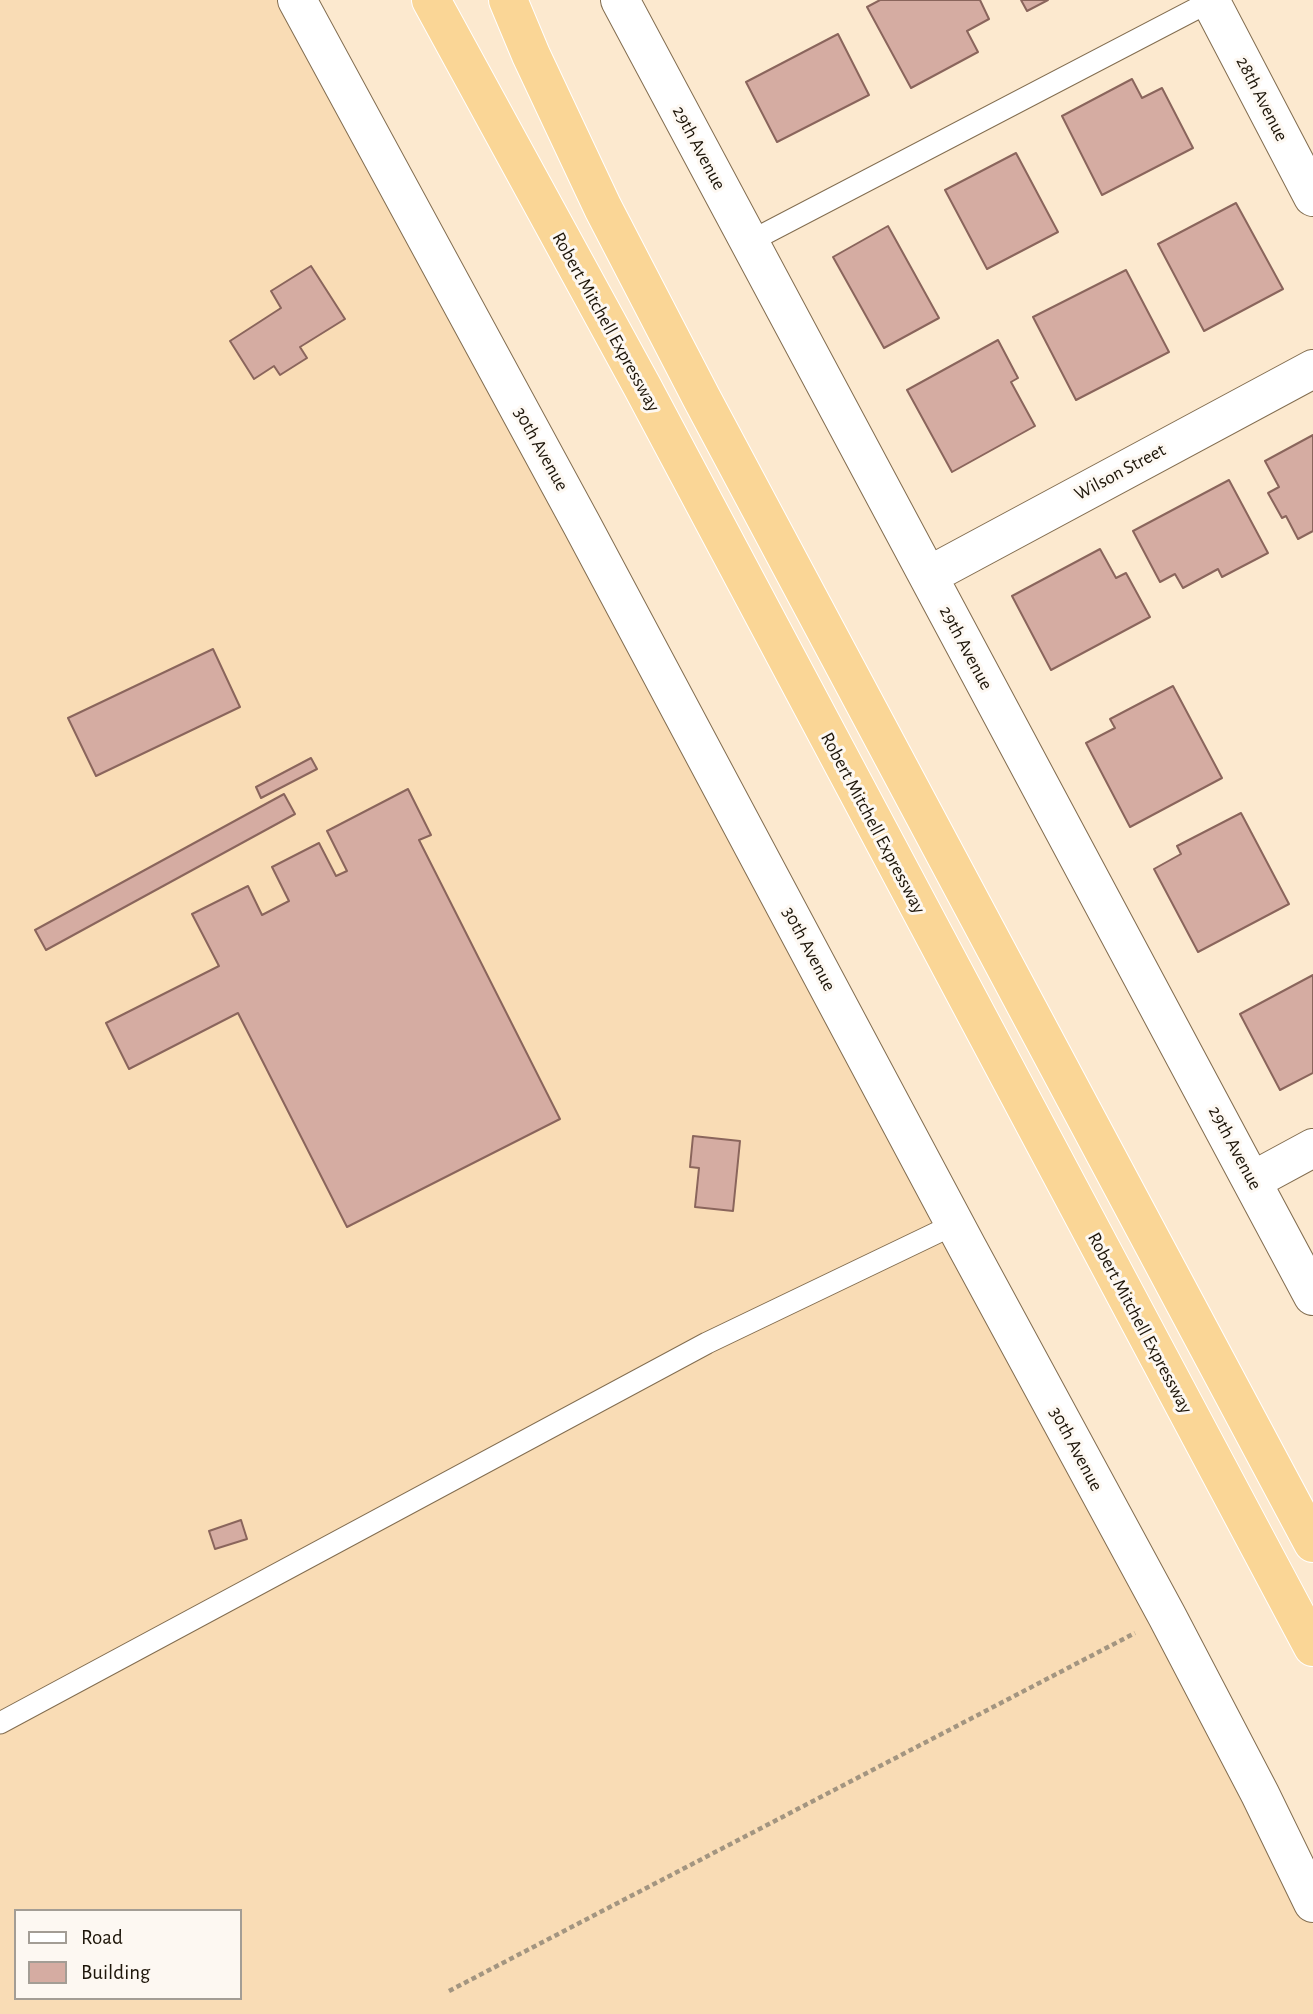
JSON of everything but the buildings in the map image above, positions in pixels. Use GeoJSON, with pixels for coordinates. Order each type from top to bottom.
{"type":"FeatureCollection","features":[{"type":"Feature","properties":{"kind":"highway","name":"Robert Mitchell Expressway"},"geometry":{"type":"LineString","coordinates":[[431,0],[643,388],[1313,1647]]}},
{"type":"Feature","properties":{"kind":"highway"},"geometry":{"type":"LineString","coordinates":[[508,0],[603,208],[695,385],[1313,1543]]}},
{"type":"Feature","properties":{"kind":"street","name":"30th Avenue"},"geometry":{"type":"LineString","coordinates":[[297,0],[1167,1616],[1260,1794],[1313,1903]]}},
{"type":"Feature","properties":{"kind":"street","name":"29th Avenue"},"geometry":{"type":"LineString","coordinates":[[620,0],[1313,1296]]}},
{"type":"Feature","properties":{"kind":"street","name":"28th Avenue"},"geometry":{"type":"LineString","coordinates":[[1211,1],[1313,197]]}},
{"type":"Feature","properties":{"kind":"street","name":"Wilson Street"},"geometry":{"type":"LineString","coordinates":[[928,576],[1313,369]]}},
{"type":"Feature","properties":{"kind":"street"},"geometry":{"type":"LineString","coordinates":[[1252,1181],[1313,1148]]}},
{"type":"Feature","properties":{"kind":"lane"},"geometry":{"type":"LineString","coordinates":[[749,242],[1211,1]]}},
{"type":"Feature","properties":{"kind":"lane"},"geometry":{"type":"LineString","coordinates":[[0,1723],[708,1343],[955,1224]]}},
{"type":"Feature","properties":{"kind":"path"},"geometry":{"type":"LineString","coordinates":[[449,1992],[1167,1616]]}},
{"type":"Feature","properties":{"kind":"shaded area"},"geometry":{"type":"Polygon","coordinates":[[[0,0],[289,0],[1286,1866],[1313,1925],[1313,2014],[0,2014],[0,0]]]}}]}
